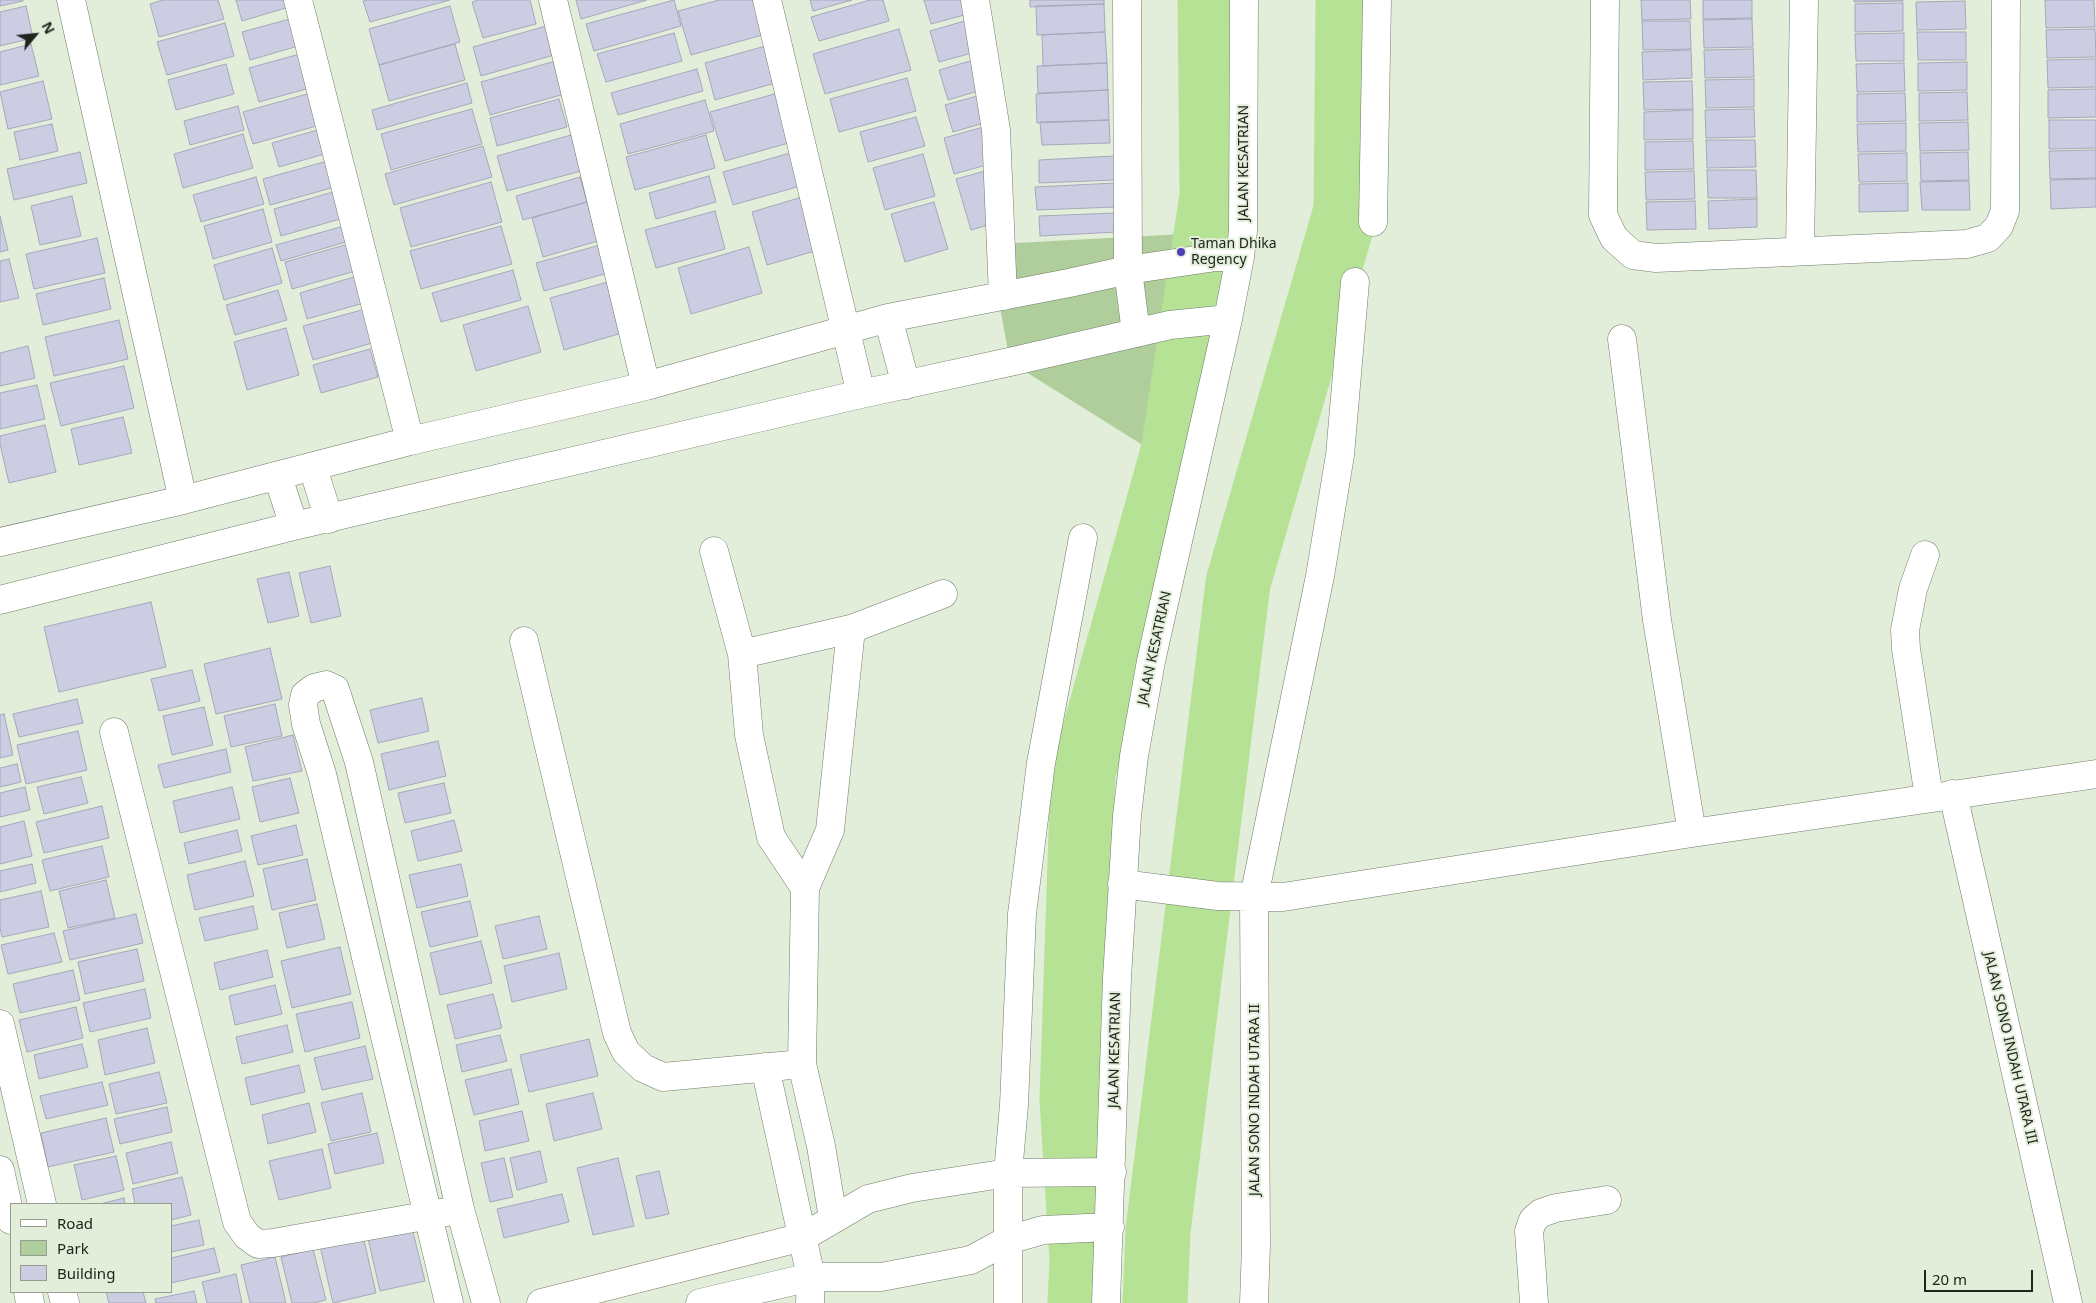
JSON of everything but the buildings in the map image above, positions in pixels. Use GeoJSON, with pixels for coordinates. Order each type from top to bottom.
{"type":"FeatureCollection","features":[{"type":"Feature","properties":{"kind":"street"},"geometry":{"type":"LineString","coordinates":[[71,0],[183,500]]}},
{"type":"Feature","properties":{"kind":"street"},"geometry":{"type":"LineString","coordinates":[[298,0],[410,441]]}},
{"type":"Feature","properties":{"kind":"street"},"geometry":{"type":"LineString","coordinates":[[553,0],[646,386]]}},
{"type":"Feature","properties":{"kind":"street"},"geometry":{"type":"LineString","coordinates":[[767,0],[861,394]]}},
{"type":"Feature","properties":{"kind":"street"},"geometry":{"type":"LineString","coordinates":[[975,0],[996,130],[1003,296]]}},
{"type":"Feature","properties":{"kind":"street"},"geometry":{"type":"LineString","coordinates":[[1127,0],[1128,270],[1136,333]]}},
{"type":"Feature","properties":{"kind":"street","name":"JALAN KESATRIAN"},"geometry":{"type":"LineString","coordinates":[[1106,1303],[1103,1172],[1117,978],[1135,886],[1134,756],[1151,661],[1220,319],[1228,257],[1243,231],[1244,0]]}},
{"type":"Feature","properties":{"kind":"street"},"geometry":{"type":"LineString","coordinates":[[1373,222],[1377,0]]}},
{"type":"Feature","properties":{"kind":"street"},"geometry":{"type":"LineString","coordinates":[[1605,0],[1603,215],[1614,238],[1633,255],[1656,258],[1966,244],[1988,238],[1999,226],[2005,211],[2006,0]]}},
{"type":"Feature","properties":{"kind":"street"},"geometry":{"type":"LineString","coordinates":[[1800,250],[1804,0]]}},
{"type":"Feature","properties":{"kind":"street"},"geometry":{"type":"LineString","coordinates":[[0,542],[183,500],[313,468],[410,441],[646,386],[888,318],[1128,270],[1170,263],[1228,257]]}},
{"type":"Feature","properties":{"kind":"street","name":"JALAN SONO INDAH UTARA II"},"geometry":{"type":"LineString","coordinates":[[1254,1303],[1256,1245],[1254,897],[1320,576],[1337,473],[1355,282]]}},
{"type":"Feature","properties":{"kind":"street"},"geometry":{"type":"LineString","coordinates":[[888,318],[906,385]]}},
{"type":"Feature","properties":{"kind":"street"},"geometry":{"type":"LineString","coordinates":[[0,600],[294,526],[861,394],[1170,325],[1220,319]]}},
{"type":"Feature","properties":{"kind":"street"},"geometry":{"type":"LineString","coordinates":[[1622,339],[1658,620],[1692,833]]}},
{"type":"Feature","properties":{"kind":"street"},"geometry":{"type":"LineString","coordinates":[[313,468],[328,519]]}},
{"type":"Feature","properties":{"kind":"street"},"geometry":{"type":"LineString","coordinates":[[278,477],[294,526]]}},
{"type":"Feature","properties":{"kind":"street"},"geometry":{"type":"LineString","coordinates":[[1008,1303],[1008,1173],[1014,1105],[1022,914],[1041,763],[1083,538]]}},
{"type":"Feature","properties":{"kind":"street"},"geometry":{"type":"LineString","coordinates":[[714,551],[742,654],[749,735],[771,837],[804,888]]}},
{"type":"Feature","properties":{"kind":"street","name":"JALAN SONO INDAH UTARA III"},"geometry":{"type":"LineString","coordinates":[[1925,555],[1913,589],[1905,630],[1906,649],[2068,1303]]}},
{"type":"Feature","properties":{"kind":"street"},"geometry":{"type":"LineString","coordinates":[[742,654],[851,629],[943,594]]}},
{"type":"Feature","properties":{"kind":"street"},"geometry":{"type":"LineString","coordinates":[[833,1218],[821,1146],[802,1064],[804,888],[830,830],[851,629]]}},
{"type":"Feature","properties":{"kind":"street"},"geometry":{"type":"LineString","coordinates":[[524,641],[617,1033],[626,1052],[644,1068],[663,1077],[802,1064]]}},
{"type":"Feature","properties":{"kind":"street"},"geometry":{"type":"LineString","coordinates":[[449,1303],[322,774],[306,724],[303,705],[305,695],[314,688],[326,685],[334,689],[359,762],[460,1209],[486,1303]]}},
{"type":"Feature","properties":{"kind":"street"},"geometry":{"type":"LineString","coordinates":[[114,732],[237,1222],[247,1236],[258,1244],[273,1243],[460,1209]]}},
{"type":"Feature","properties":{"kind":"street"},"geometry":{"type":"LineString","coordinates":[[1135,886],[1218,896],[1283,897],[1941,795],[2096,774]]}},
{"type":"Feature","properties":{"kind":"street"},"geometry":{"type":"LineString","coordinates":[[354,906],[390,897]]}},
{"type":"Feature","properties":{"kind":"street"},"geometry":{"type":"LineString","coordinates":[[0,1024],[6,1074],[42,1203]]}},
{"type":"Feature","properties":{"kind":"street"},"geometry":{"type":"LineString","coordinates":[[765,1067],[803,1237],[811,1290]]}},
{"type":"Feature","properties":{"kind":"street"},"geometry":{"type":"LineString","coordinates":[[0,1170],[10,1215]]}},
{"type":"Feature","properties":{"kind":"street"},"geometry":{"type":"LineString","coordinates":[[541,1303],[803,1237],[868,1199],[941,1182],[1008,1173],[1103,1172]]}},
{"type":"Feature","properties":{"kind":"street"},"geometry":{"type":"LineString","coordinates":[[1534,1303],[1530,1231],[1533,1220],[1541,1213],[1556,1208],[1607,1200]]}},
{"type":"Feature","properties":{"kind":"street"},"geometry":{"type":"LineString","coordinates":[[700,1303],[811,1290],[971,1260],[1008,1240],[1043,1230],[1104,1227]]}},
{"type":"Feature","properties":{"kind":"green space"},"geometry":{"type":"Polygon","coordinates":[[[1239,231],[1189,474],[1010,362],[998,296],[997,244],[1239,231]]]}},
{"type":"Feature","properties":{"kind":"waterway"},"geometry":{"type":"LineString","coordinates":[[1080,1303],[1082,1260],[1072,1100],[1083,773],[1173,452],[1212,196],[1210,0]]}},
{"type":"Feature","properties":{"kind":"waterway"},"geometry":{"type":"LineString","coordinates":[[1155,1303],[1158,1231],[1238,583],[1346,210],[1348,0]]}},
{"type":"Feature","properties":{"kind":"place","name":"Taman Dhika Regency"},"geometry":{"type":"Point","coordinates":[1181,252]}}]}
